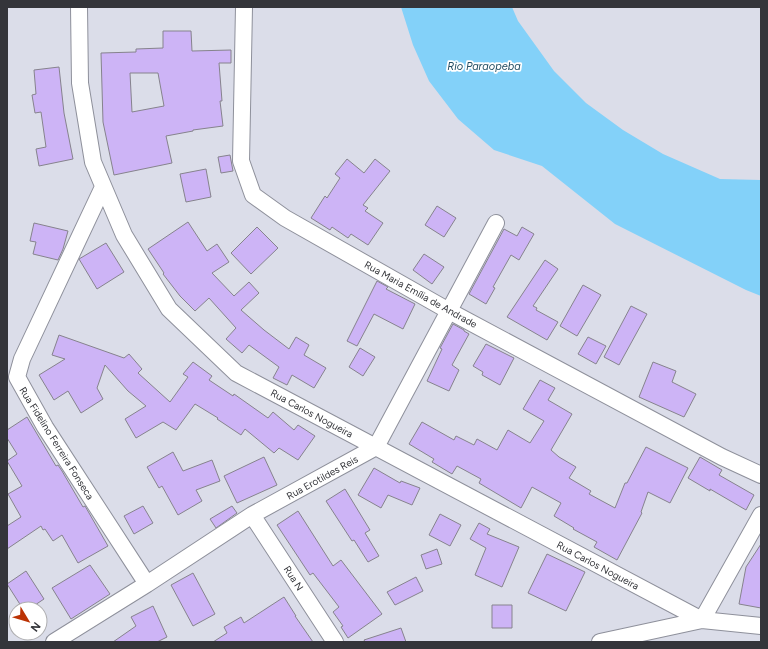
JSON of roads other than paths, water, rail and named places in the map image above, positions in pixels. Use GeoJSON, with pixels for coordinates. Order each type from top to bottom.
{"type":"FeatureCollection","features":[{"type":"Feature","properties":{"kind":"street","name":"Rua Carlos Nogueira"},"geometry":{"type":"LineString","coordinates":[[79,7],[80,83],[93,162],[124,235],[169,309],[236,373],[702,620],[761,626]]}},
{"type":"Feature","properties":{"kind":"street","name":"Rua Maria Emília de Andrade"},"geometry":{"type":"LineString","coordinates":[[244,7],[242,161],[253,195],[285,218],[449,310],[722,456],[761,475]]}},
{"type":"Feature","properties":{"kind":"street","name":"Rua Fidelino Ferreira Fonseca"},"geometry":{"type":"LineString","coordinates":[[104,186],[22,359],[17,377],[45,427],[147,584]]}},
{"type":"Feature","properties":{"kind":"street"},"geometry":{"type":"LineString","coordinates":[[376,447],[496,223]]}},
{"type":"Feature","properties":{"kind":"street","name":"Rua Erotildes Reis"},"geometry":{"type":"LineString","coordinates":[[54,642],[147,584],[252,515],[376,447]]}},
{"type":"Feature","properties":{"kind":"street","name":"Rua N"},"geometry":{"type":"LineString","coordinates":[[252,515],[335,642]]}},
{"type":"Feature","properties":{"kind":"street"},"geometry":{"type":"LineString","coordinates":[[600,642],[702,620],[761,515]]}},
{"type":"Feature","properties":{"kind":"water","name":"Rio Paraopeba"},"geometry":{"type":"Polygon","coordinates":[[[401,7],[512,7],[518,21],[554,71],[586,103],[623,130],[663,154],[720,179],[761,180],[761,296],[746,290],[615,224],[542,166],[494,150],[458,119],[429,81],[413,45],[401,7]]]}}]}
